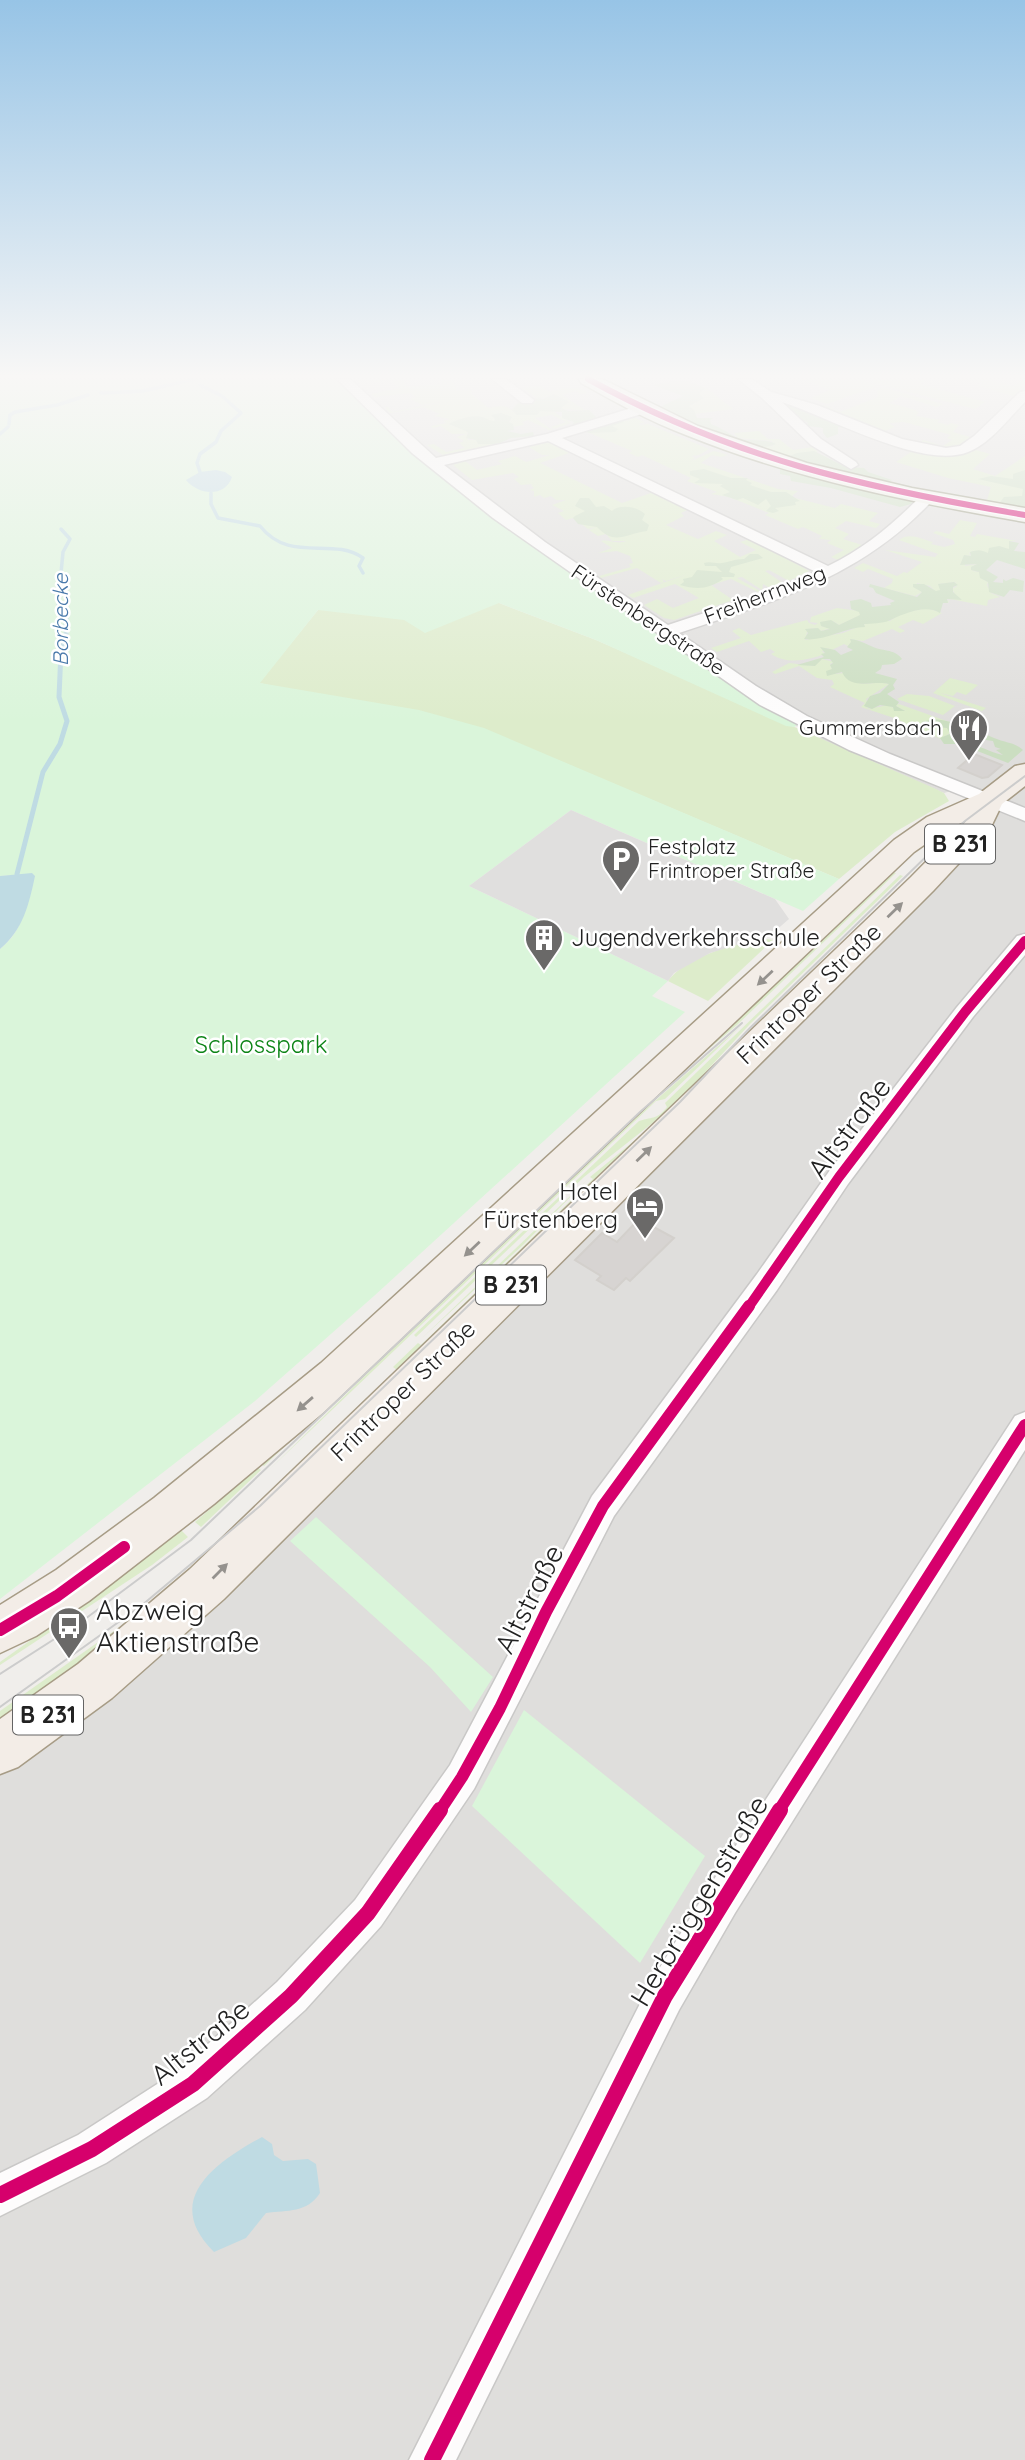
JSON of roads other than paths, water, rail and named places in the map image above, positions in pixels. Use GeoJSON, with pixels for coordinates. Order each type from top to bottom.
{"type":"FeatureCollection","features":[{"type":"Feature","properties":{"kind":"main road","name":"Frintroper Straße"},"geometry":{"type":"LineString","coordinates":[[0,1749],[95,1681],[207,1584],[922,884],[979,825],[1007,808],[1025,772]]}},
{"type":"Feature","properties":{"kind":"main road","name":"Frintroper Straße"},"geometry":{"type":"LineString","coordinates":[[7,1629],[124,1547],[303,1406],[904,846],[937,822],[1007,808]]}},
{"type":"Feature","properties":{"kind":"street","name":"Fürstenbergstraße"},"geometry":{"type":"LineString","coordinates":[[474,494],[583,577],[800,720],[1007,808]]}},
{"type":"Feature","properties":{"kind":"street"},"geometry":{"type":"LineString","coordinates":[[667,494],[828,572]]}},
{"type":"Feature","properties":{"kind":"street"},"geometry":{"type":"LineString","coordinates":[[903,494],[1025,515]]}},
{"type":"Feature","properties":{"kind":"street","name":"Freiherrnweg"},"geometry":{"type":"LineString","coordinates":[[665,632],[828,572],[886,539],[926,499]]}},
{"type":"Feature","properties":{"kind":"street","name":"Altstraße"},"geometry":{"type":"LineString","coordinates":[[0,2195],[92,2149],[192,2084],[291,1996],[368,1913],[462,1777],[603,1506],[767,1282],[839,1177],[965,1012],[1025,941]]}},
{"type":"Feature","properties":{"kind":"street","name":"Herbrüggenstraße"},"geometry":{"type":"LineString","coordinates":[[432,2460],[665,1997],[722,1900],[1025,1425]]}},
{"type":"Feature","properties":{"kind":"water"},"geometry":{"type":"Polygon","coordinates":[[[32,873],[35,876],[24,916],[14,934],[0,949],[0,876],[32,873]]]}},
{"type":"Feature","properties":{"kind":"water"},"geometry":{"type":"Polygon","coordinates":[[[262,2137],[272,2144],[274,2155],[283,2161],[308,2159],[316,2164],[320,2193],[303,2207],[266,2213],[246,2238],[214,2252],[199,2233],[193,2216],[194,2199],[201,2184],[213,2171],[228,2158],[262,2137]]]}},
{"type":"Feature","properties":{"kind":"waterway"},"geometry":{"type":"LineString","coordinates":[[211,494],[211,504],[218,518],[260,526],[284,544],[351,552],[363,558],[359,566],[363,573]]}},
{"type":"Feature","properties":{"kind":"waterway","name":"Borbecke"},"geometry":{"type":"LineString","coordinates":[[61,529],[70,539],[63,552],[58,605],[64,615]]}},
{"type":"Feature","properties":{"kind":"waterway","name":"Borbecke"},"geometry":{"type":"LineString","coordinates":[[17,874],[43,772],[60,744],[67,721],[59,697],[61,651],[66,635],[66,617],[63,613]]}},
{"type":"Feature","properties":{"kind":"tram line"},"geometry":{"type":"LineString","coordinates":[[0,1707],[141,1606],[260,1506],[680,1102],[750,1028],[936,847],[965,821],[1025,776]]}},
{"type":"Feature","properties":{"kind":"tram line"},"geometry":{"type":"LineString","coordinates":[[0,1674],[81,1622],[191,1540],[640,1112],[742,1023]]}},
{"type":"Feature","properties":{"kind":"place","name":"Gummersbach"},"geometry":{"type":"Point","coordinates":[969,762]}},
{"type":"Feature","properties":{"kind":"place","name":"Festplatz Frintroper Straße"},"geometry":{"type":"Point","coordinates":[621,893]}},
{"type":"Feature","properties":{"kind":"place","name":"Jugendverkehrsschule"},"geometry":{"type":"Point","coordinates":[544,972]}},
{"type":"Feature","properties":{"kind":"place","name":"Hotel Fürstenberg"},"geometry":{"type":"Point","coordinates":[645,1240]}},
{"type":"Feature","properties":{"kind":"place","name":"Abzweig Aktienstraße"},"geometry":{"type":"Point","coordinates":[69,1660]}},
{"type":"Feature","properties":{"kind":"park label","name":"Schlosspark"},"geometry":{"type":"Point","coordinates":[261,1045]}}]}
